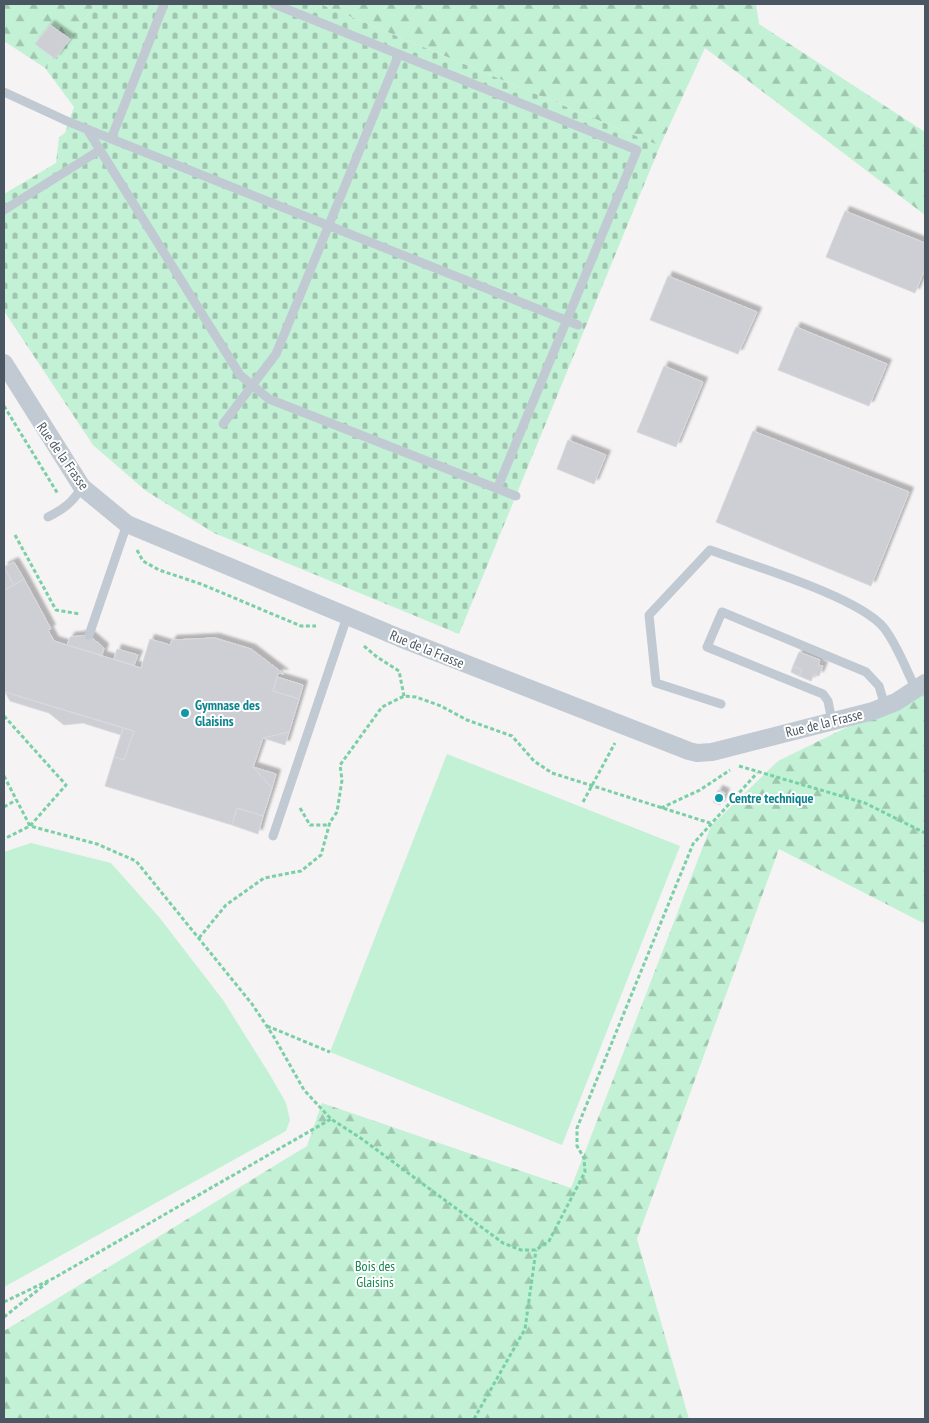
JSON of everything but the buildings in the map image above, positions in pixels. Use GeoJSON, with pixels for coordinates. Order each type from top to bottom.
{"type":"FeatureCollection","features":[{"type":"Feature","properties":{"kind":"street","name":"Rue de la Frasse"},"geometry":{"type":"LineString","coordinates":[[4,364],[82,487],[126,527],[623,727],[689,751],[704,753],[832,722],[885,706],[921,686]]}},
{"type":"Feature","properties":{"kind":"lane"},"geometry":{"type":"LineString","coordinates":[[111,139],[164,4]]}},
{"type":"Feature","properties":{"kind":"lane"},"geometry":{"type":"LineString","coordinates":[[274,4],[637,150],[497,489]]}},
{"type":"Feature","properties":{"kind":"lane"},"geometry":{"type":"LineString","coordinates":[[223,424],[254,386],[276,354],[400,54]]}},
{"type":"Feature","properties":{"kind":"lane"},"geometry":{"type":"LineString","coordinates":[[4,92],[69,122],[578,325]]}},
{"type":"Feature","properties":{"kind":"lane"},"geometry":{"type":"LineString","coordinates":[[87,129],[240,375],[269,398],[516,496]]}},
{"type":"Feature","properties":{"kind":"lane"},"geometry":{"type":"LineString","coordinates":[[4,210],[100,150]]}},
{"type":"Feature","properties":{"kind":"lane"},"geometry":{"type":"LineString","coordinates":[[48,517],[66,508],[74,501],[82,487]]}},
{"type":"Feature","properties":{"kind":"lane"},"geometry":{"type":"LineString","coordinates":[[89,635],[126,527]]}},
{"type":"Feature","properties":{"kind":"lane"},"geometry":{"type":"LineString","coordinates":[[721,704],[656,684],[649,615],[710,550],[839,598],[861,609],[888,634],[921,686]]}},
{"type":"Feature","properties":{"kind":"lane"},"geometry":{"type":"LineString","coordinates":[[832,722],[828,701],[823,694],[707,647],[722,612],[866,672],[879,686],[885,706]]}},
{"type":"Feature","properties":{"kind":"lane"},"geometry":{"type":"LineString","coordinates":[[273,836],[347,616]]}},
{"type":"Feature","properties":{"kind":"path"},"geometry":{"type":"LineString","coordinates":[[4,406],[66,508]]}},
{"type":"Feature","properties":{"kind":"path"},"geometry":{"type":"LineString","coordinates":[[126,527],[143,561],[159,570],[201,584],[301,626],[322,626]]}},
{"type":"Feature","properties":{"kind":"path"},"geometry":{"type":"LineString","coordinates":[[15,535],[56,610],[96,617]]}},
{"type":"Feature","properties":{"kind":"path"},"geometry":{"type":"LineString","coordinates":[[363,645],[377,657],[400,670],[404,696]]}},
{"type":"Feature","properties":{"kind":"path"},"geometry":{"type":"LineString","coordinates":[[199,938],[226,905],[264,878],[301,871],[321,855],[330,825],[337,812],[342,780],[340,765],[382,706],[404,696],[416,697],[441,706],[467,720],[512,736],[534,761],[552,773],[711,823]]}},
{"type":"Feature","properties":{"kind":"path"},"geometry":{"type":"LineString","coordinates":[[4,716],[66,786],[30,826],[4,839]]}},
{"type":"Feature","properties":{"kind":"path"},"geometry":{"type":"LineString","coordinates":[[583,802],[623,727]]}},
{"type":"Feature","properties":{"kind":"path"},"geometry":{"type":"LineString","coordinates":[[660,808],[700,790],[737,765],[756,773],[865,803],[925,833]]}},
{"type":"Feature","properties":{"kind":"path"},"geometry":{"type":"LineString","coordinates":[[4,776],[30,826],[97,844],[136,861],[267,1026],[304,1090],[331,1119],[362,1139],[503,1243],[521,1250],[536,1250],[548,1241],[585,1172],[584,1158],[577,1146],[577,1128],[693,844],[756,773]]}},
{"type":"Feature","properties":{"kind":"path"},"geometry":{"type":"LineString","coordinates":[[289,788],[310,825],[330,825]]}},
{"type":"Feature","properties":{"kind":"path"},"geometry":{"type":"LineString","coordinates":[[4,807],[16,800]]}},
{"type":"Feature","properties":{"kind":"path"},"geometry":{"type":"LineString","coordinates":[[267,1026],[330,1052]]}},
{"type":"Feature","properties":{"kind":"path"},"geometry":{"type":"LineString","coordinates":[[4,1302],[54,1278],[331,1119]]}},
{"type":"Feature","properties":{"kind":"path"},"geometry":{"type":"LineString","coordinates":[[474,1419],[525,1328],[536,1250]]}},
{"type":"Feature","properties":{"kind":"path"},"geometry":{"type":"LineString","coordinates":[[4,1317],[54,1278]]}},
{"type":"Feature","properties":{"kind":"green space"},"geometry":{"type":"Polygon","coordinates":[[[4,4],[95,4],[83,22],[45,68],[4,41],[4,4]]]}},
{"type":"Feature","properties":{"kind":"green space"},"geometry":{"type":"Polygon","coordinates":[[[95,4],[320,4],[660,146],[459,634],[214,533],[146,491],[93,445],[4,311],[4,194],[56,163],[59,137],[65,133],[74,107],[45,68],[83,22],[95,4]]]}},
{"type":"Feature","properties":{"kind":"green space"},"geometry":{"type":"Polygon","coordinates":[[[320,4],[756,4],[759,24],[925,132],[925,215],[705,48],[660,146],[320,4]]]}},
{"type":"Feature","properties":{"kind":"green space","name":"Bois des Glaisins"},"geometry":{"type":"Polygon","coordinates":[[[925,689],[925,924],[779,849],[637,1239],[689,1419],[4,1419],[4,1331],[307,1146],[322,1103],[571,1188],[711,826],[778,761],[925,689]]]}},
{"type":"Feature","properties":{"kind":"green space"},"geometry":{"type":"Polygon","coordinates":[[[447,754],[680,846],[562,1145],[330,1052],[447,754]]]}},
{"type":"Feature","properties":{"kind":"green space"},"geometry":{"type":"Polygon","coordinates":[[[31,843],[111,863],[159,917],[223,1000],[286,1103],[290,1120],[286,1131],[4,1287],[4,852],[31,843]]]}},
{"type":"Feature","properties":{"kind":"place","name":"Gymnase des Glaisins"},"geometry":{"type":"Point","coordinates":[185,713]}},
{"type":"Feature","properties":{"kind":"place","name":"Centre technique"},"geometry":{"type":"Point","coordinates":[719,798]}}]}
